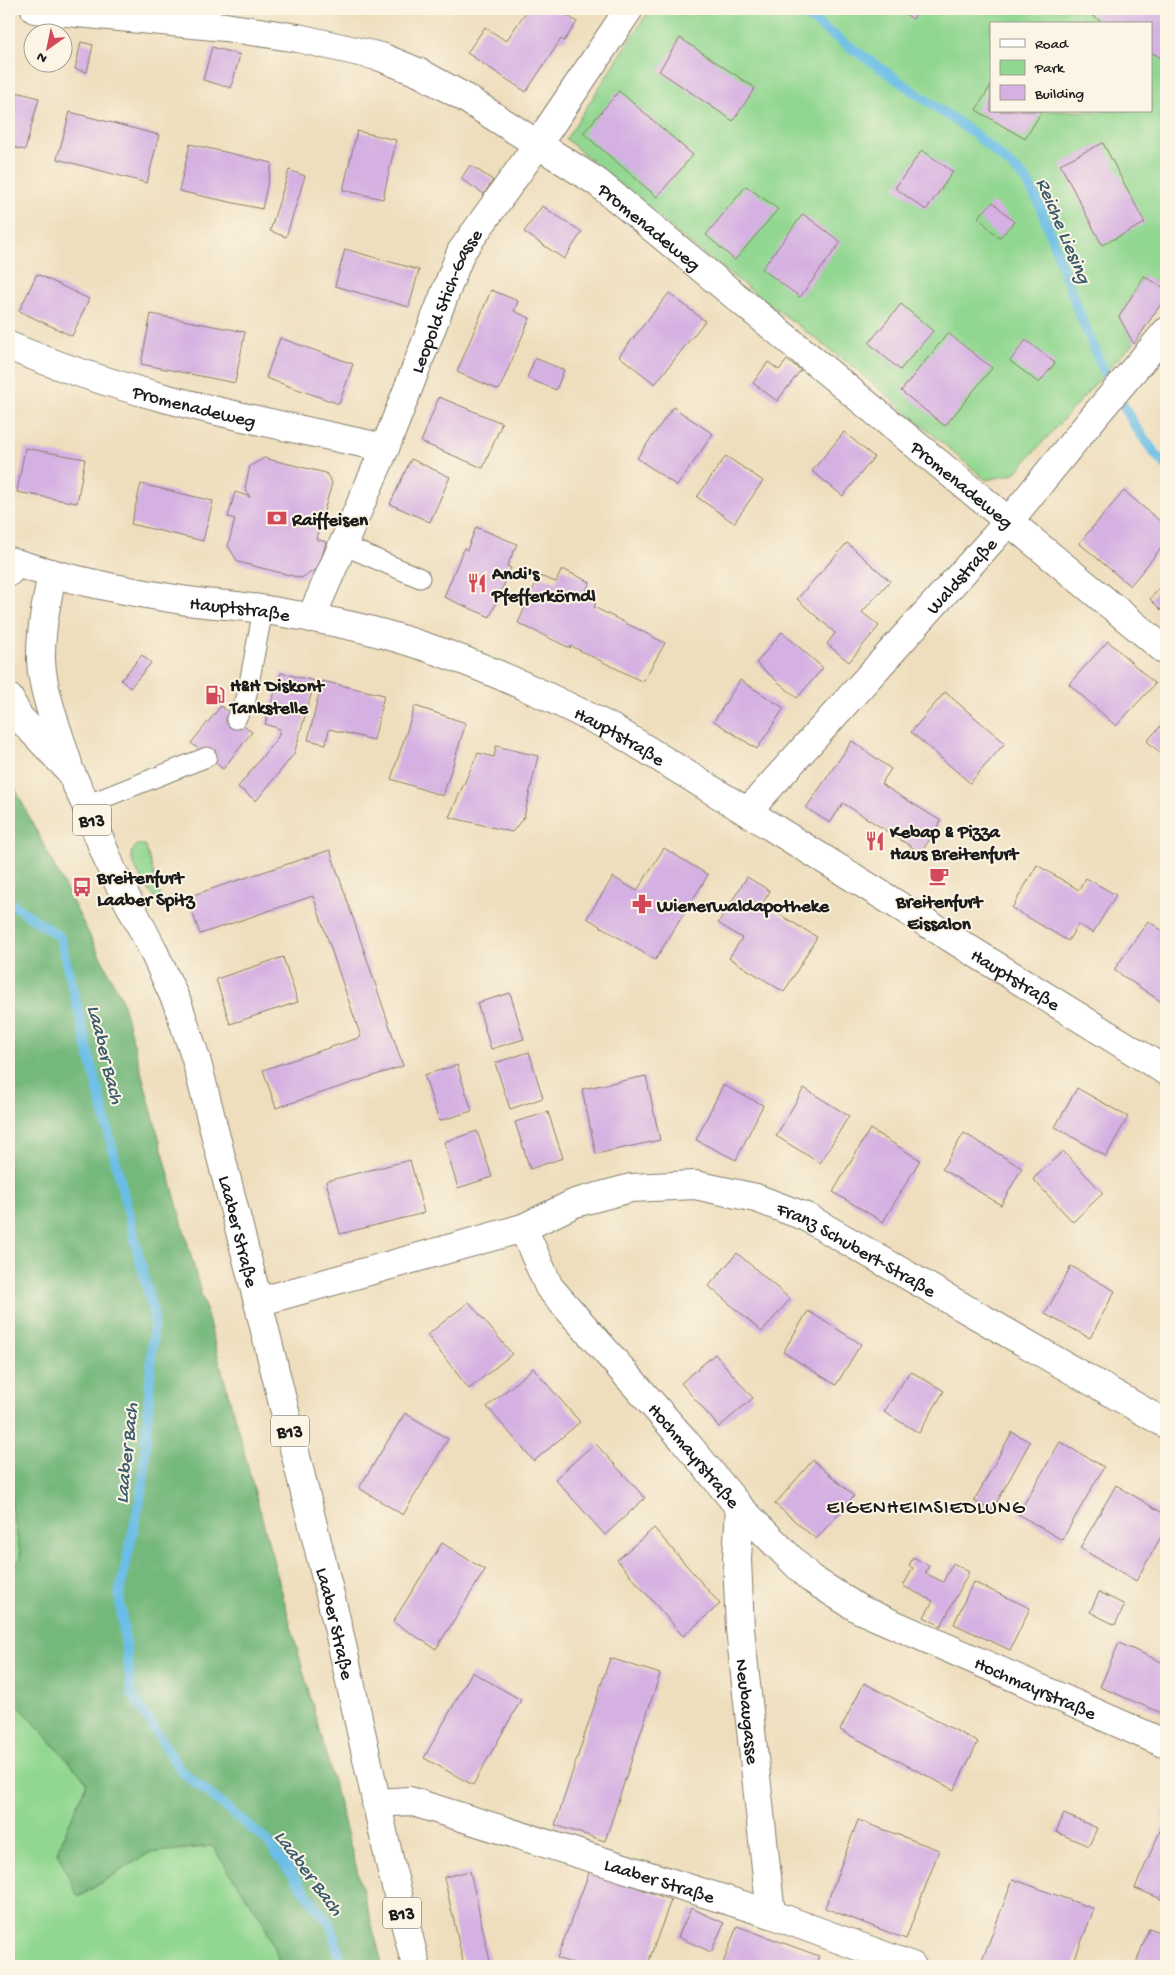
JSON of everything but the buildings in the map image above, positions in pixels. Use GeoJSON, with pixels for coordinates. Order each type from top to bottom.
{"type":"FeatureCollection","features":[{"type":"Feature","properties":{"kind":"street","name":"Promenadeweg"},"geometry":{"type":"LineString","coordinates":[[35,9],[225,27],[298,38],[381,57],[420,73],[462,96],[597,182],[1166,651]]}},
{"type":"Feature","properties":{"kind":"street","name":"Leopold Stich-Gasse"},"geometry":{"type":"LineString","coordinates":[[311,618],[385,448],[461,252],[538,144],[629,9]]}},
{"type":"Feature","properties":{"kind":"street","name":"Waldstraße"},"geometry":{"type":"LineString","coordinates":[[747,812],[1009,521],[1166,332]]}},
{"type":"Feature","properties":{"kind":"street","name":"Promenadeweg"},"geometry":{"type":"LineString","coordinates":[[9,346],[50,363],[176,403],[385,448]]}},
{"type":"Feature","properties":{"kind":"street","name":"Hauptstraße"},"geometry":{"type":"LineString","coordinates":[[10,565],[52,573],[109,588],[165,598],[311,618],[405,640],[479,665],[545,694],[616,730],[1166,1071]]}},
{"type":"Feature","properties":{"kind":"street"},"geometry":{"type":"LineString","coordinates":[[52,573],[42,632],[41,662],[50,704],[70,771]]}},
{"type":"Feature","properties":{"kind":"street","name":"Laaber Straße"},"geometry":{"type":"LineString","coordinates":[[9,698],[19,717],[70,771],[112,870],[152,948],[178,1006],[196,1059],[338,1627],[388,1860],[416,1966]]}},
{"type":"Feature","properties":{"kind":"street","name":"Franz Schubert-Straße"},"geometry":{"type":"LineString","coordinates":[[523,1228],[575,1203],[631,1188],[695,1185],[756,1198],[806,1217],[1166,1424]]}},
{"type":"Feature","properties":{"kind":"street"},"geometry":{"type":"LineString","coordinates":[[258,1302],[523,1228]]}},
{"type":"Feature","properties":{"kind":"street","name":"Hochmayrstraße"},"geometry":{"type":"LineString","coordinates":[[523,1228],[549,1288],[683,1439],[740,1508],[810,1578],[860,1609],[1166,1744]]}},
{"type":"Feature","properties":{"kind":"street","name":"Neubaugasse"},"geometry":{"type":"LineString","coordinates":[[740,1508],[737,1559],[740,1629],[771,1914]]}},
{"type":"Feature","properties":{"kind":"street","name":"Laaber Straße"},"geometry":{"type":"LineString","coordinates":[[376,1803],[410,1801],[771,1914],[912,1966]]}},
{"type":"Feature","properties":{"kind":"lane"},"geometry":{"type":"LineString","coordinates":[[343,545],[420,578]]}},
{"type":"Feature","properties":{"kind":"lane"},"geometry":{"type":"LineString","coordinates":[[236,719],[246,699],[263,610]]}},
{"type":"Feature","properties":{"kind":"lane"},"geometry":{"type":"LineString","coordinates":[[86,805],[208,756]]}},
{"type":"Feature","properties":{"kind":"green space"},"geometry":{"type":"Polygon","coordinates":[[[650,9],[1166,9],[1166,107],[1159,116],[1166,141],[1166,289],[1144,276],[1119,317],[1134,344],[1123,353],[1014,474],[986,480],[857,370],[690,244],[566,139],[650,9]]]}},
{"type":"Feature","properties":{"kind":"green space"},"geometry":{"type":"Polygon","coordinates":[[[9,777],[121,997],[383,1966],[281,1966],[264,1923],[212,1846],[149,1853],[78,1897],[57,1852],[87,1782],[18,1705],[9,1708],[9,1570],[21,1558],[9,1490],[9,777]]]}},
{"type":"Feature","properties":{"kind":"green space"},"geometry":{"type":"Polygon","coordinates":[[[137,845],[145,845],[164,908],[149,890],[132,859],[131,853],[137,845]]]}},
{"type":"Feature","properties":{"kind":"green space"},"geometry":{"type":"Polygon","coordinates":[[[9,1490],[21,1558],[9,1570],[9,1490]]]}},
{"type":"Feature","properties":{"kind":"green space"},"geometry":{"type":"Polygon","coordinates":[[[18,1704],[87,1782],[57,1852],[79,1897],[149,1853],[212,1846],[264,1923],[281,1966],[9,1966],[9,1708],[18,1704]]]}},
{"type":"Feature","properties":{"kind":"waterway","name":"Reiche Liesing"},"geometry":{"type":"LineString","coordinates":[[796,9],[976,135],[1024,177],[1039,203],[1076,305],[1102,367],[1135,426],[1156,455],[1166,465]]}},
{"type":"Feature","properties":{"kind":"waterway","name":"Laaber Bach"},"geometry":{"type":"LineString","coordinates":[[9,902],[60,937],[154,1317],[143,1486],[119,1595],[132,1694],[181,1771],[266,1840],[331,1926],[342,1966]]}},
{"type":"Feature","properties":{"kind":"place","name":"Raiffeisen"},"geometry":{"type":"Point","coordinates":[277,518]}},
{"type":"Feature","properties":{"kind":"place","name":"Andi's Pfefferkörndl"},"geometry":{"type":"Point","coordinates":[477,583]}},
{"type":"Feature","properties":{"kind":"place","name":"H&H Diskont Tankstelle"},"geometry":{"type":"Point","coordinates":[215,695]}},
{"type":"Feature","properties":{"kind":"place","name":"Kebap & Pizza Haus Breitenfurt"},"geometry":{"type":"Point","coordinates":[875,841]}},
{"type":"Feature","properties":{"kind":"place","name":"Breitenfurt Eissalon"},"geometry":{"type":"Point","coordinates":[939,876]}},
{"type":"Feature","properties":{"kind":"place","name":"Breitenfurt Laaber Spitz"},"geometry":{"type":"Point","coordinates":[82,887]}},
{"type":"Feature","properties":{"kind":"place","name":"Wienerwaldapotheke"},"geometry":{"type":"Point","coordinates":[642,904]}},
{"type":"Feature","properties":{"kind":"district","name":"EIGENHEIMSIEDLUNG"},"geometry":{"type":"Point","coordinates":[926,1506]}}]}
